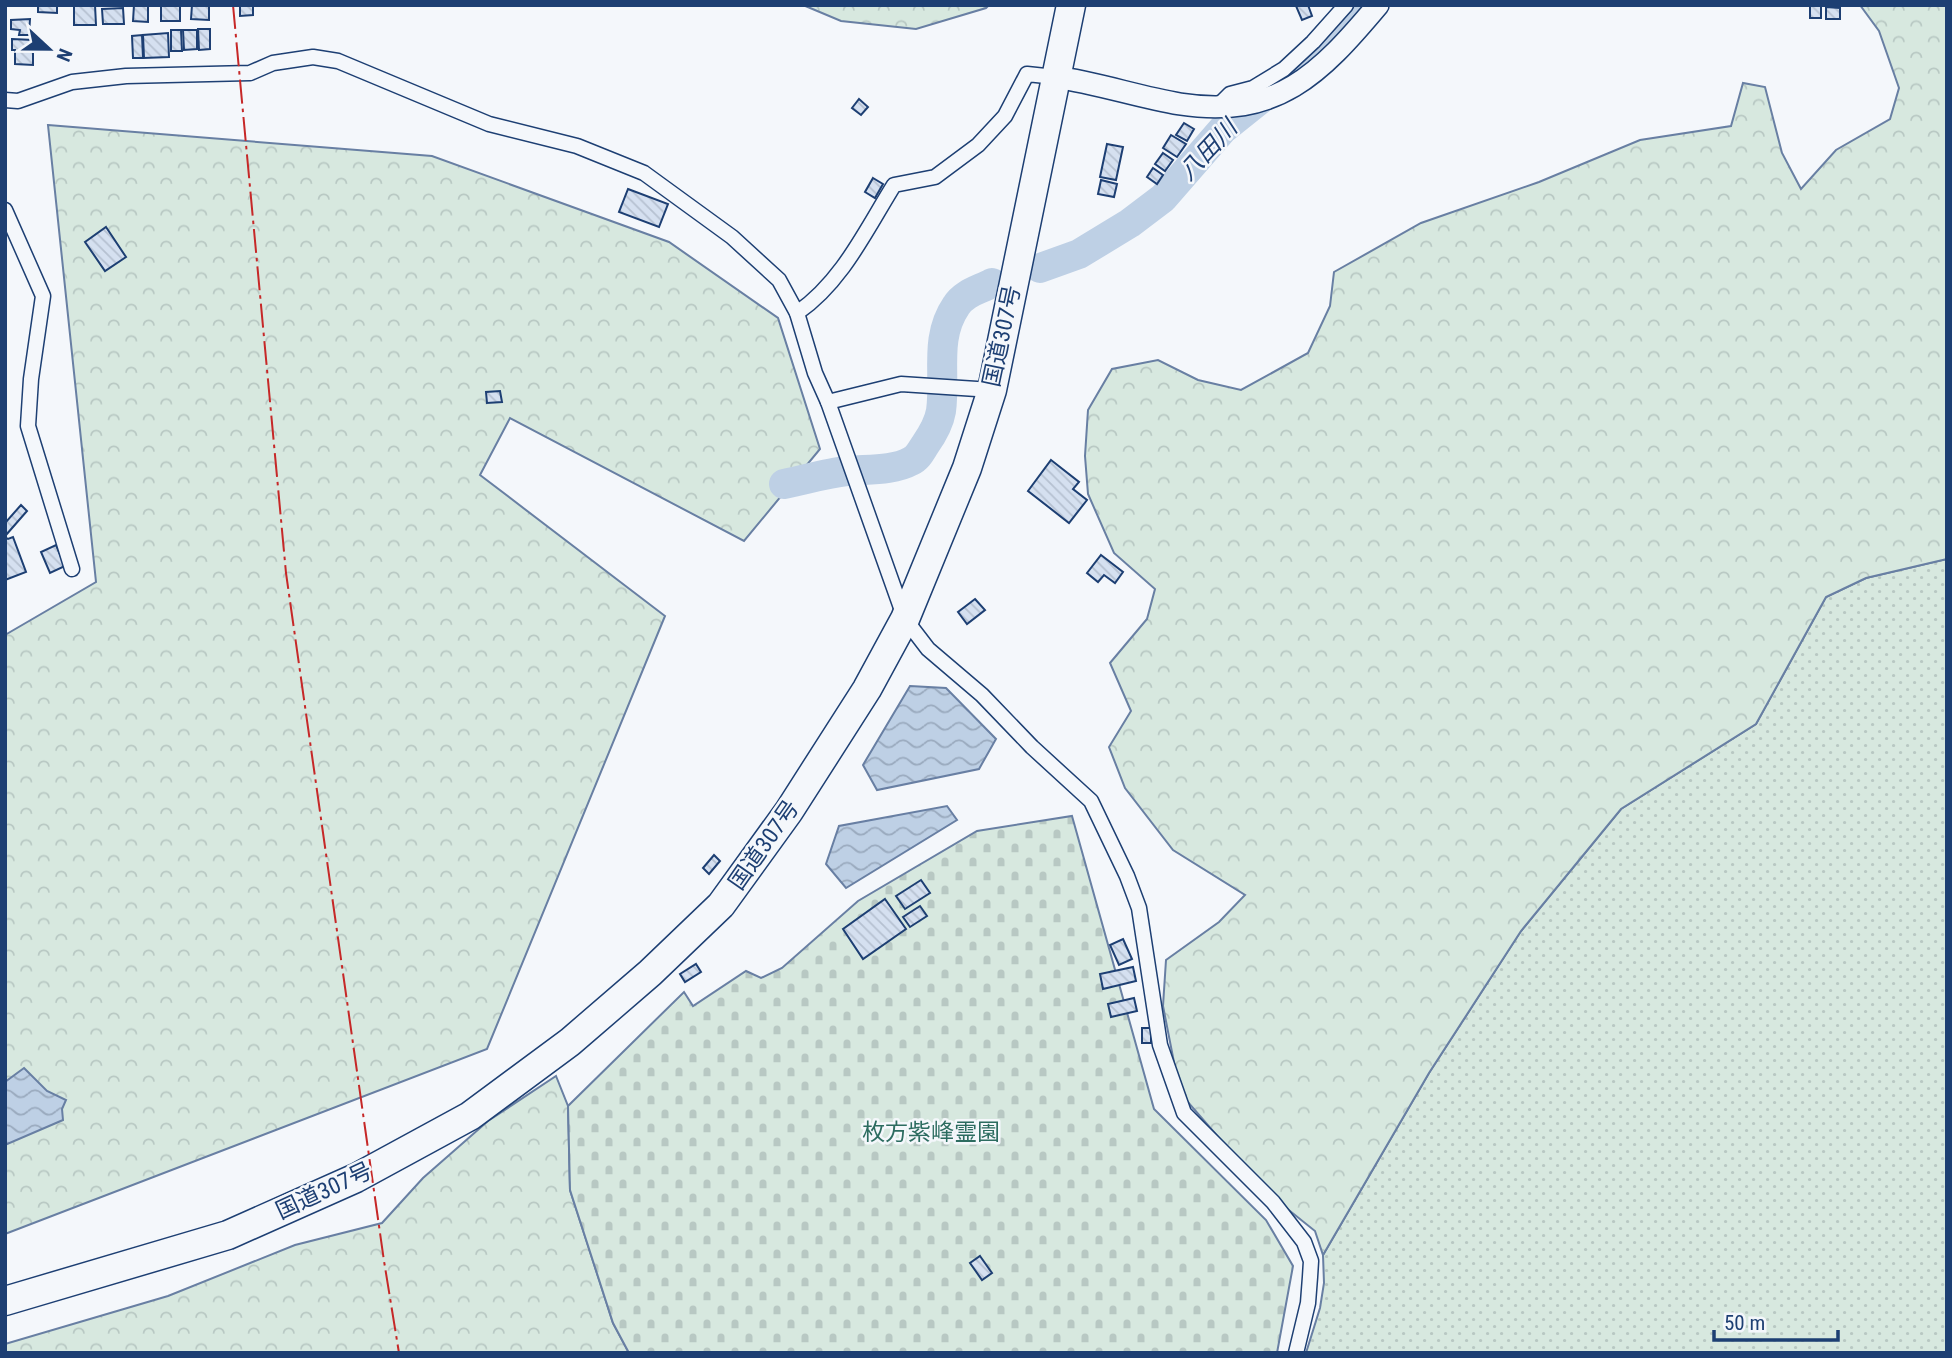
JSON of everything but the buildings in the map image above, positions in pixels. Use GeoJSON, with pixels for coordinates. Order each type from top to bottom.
{"type":"FeatureCollection","features":[{"type":"Feature","properties":{"kind":"highway","name":"国道307号"},"geometry":{"type":"LineString","coordinates":[[5,1301],[228,1235],[356,1178],[470,1116],[570,1042],[650,973],[721,905],[789,811],[867,690],[905,620],[967,468],[992,390],[1071,5]]}},
{"type":"Feature","properties":{"kind":"street"},"geometry":{"type":"LineString","coordinates":[[1216,108],[1230,93],[1253,88],[1284,69],[1346,5]]}},
{"type":"Feature","properties":{"kind":"street"},"geometry":{"type":"LineString","coordinates":[[797,313],[813,302],[841,271],[894,185],[935,177],[978,145],[1005,116],[1027,74],[1092,83],[1181,104],[1216,108],[1243,106],[1272,98],[1299,84],[1321,66],[1378,5]]}},
{"type":"Feature","properties":{"kind":"street"},"geometry":{"type":"LineString","coordinates":[[5,100],[18,100],[72,82],[126,76],[250,73],[273,63],[313,57],[338,61],[489,124],[576,146],[644,173],[732,237],[779,281],[797,313],[815,373],[828,402],[905,620],[928,649],[982,695],[1091,802],[1127,876],[1139,908],[1160,1045],[1184,1113],[1273,1202],[1304,1242],[1311,1261],[1308,1303],[1296,1353]]}},
{"type":"Feature","properties":{"kind":"street"},"geometry":{"type":"LineString","coordinates":[[5,210],[43,296],[31,379],[28,426],[72,569]]}},
{"type":"Feature","properties":{"kind":"street"},"geometry":{"type":"LineString","coordinates":[[828,402],[901,384],[992,390]]}},
{"type":"Feature","properties":{"kind":"green space"},"geometry":{"type":"Polygon","coordinates":[[[803,5],[989,5],[916,29],[841,21],[803,5]]]}},
{"type":"Feature","properties":{"kind":"green space"},"geometry":{"type":"Polygon","coordinates":[[[1860,5],[1947,5],[1947,559],[1866,578],[1826,597],[1756,724],[1621,809],[1521,931],[1429,1073],[1323,1255],[1315,1231],[1265,1191],[1180,1093],[1163,1006],[1166,960],[1219,922],[1245,895],[1173,850],[1125,788],[1109,747],[1131,711],[1110,663],[1147,619],[1155,589],[1114,553],[1088,494],[1085,456],[1088,410],[1112,369],[1158,360],[1198,380],[1241,390],[1308,353],[1330,306],[1334,272],[1421,223],[1539,182],[1640,140],[1731,126],[1743,83],[1765,87],[1782,153],[1801,189],[1836,150],[1890,119],[1899,88],[1879,31],[1860,5]]]}},
{"type":"Feature","properties":{"kind":"green space"},"geometry":{"type":"Polygon","coordinates":[[[48,125],[432,156],[669,242],[778,318],[820,449],[744,541],[510,418],[480,475],[665,616],[487,1049],[5,1234],[5,635],[96,582],[48,125]]]}},
{"type":"Feature","properties":{"kind":"green space"},"geometry":{"type":"Polygon","coordinates":[[[1947,559],[1947,1353],[1306,1353],[1320,1308],[1324,1283],[1323,1255],[1429,1073],[1521,931],[1621,809],[1756,724],[1826,597],[1866,578],[1947,559]]]}},
{"type":"Feature","properties":{"kind":"green space","name":"枚方紫峰霊園"},"geometry":{"type":"Polygon","coordinates":[[[1072,816],[1154,1109],[1266,1220],[1293,1266],[1277,1353],[629,1353],[613,1323],[570,1190],[568,1106],[684,992],[693,1006],[746,971],[761,978],[782,968],[858,901],[977,831],[1072,816]]]}},
{"type":"Feature","properties":{"kind":"green space"},"geometry":{"type":"Polygon","coordinates":[[[556,1076],[568,1106],[570,1190],[613,1323],[629,1353],[5,1353],[5,1344],[168,1296],[295,1245],[382,1223],[423,1178],[488,1121],[556,1076]]]}},
{"type":"Feature","properties":{"kind":"water"},"geometry":{"type":"Polygon","coordinates":[[[910,686],[946,688],[996,739],[979,769],[877,790],[863,765],[910,686]]]}},
{"type":"Feature","properties":{"kind":"water"},"geometry":{"type":"Polygon","coordinates":[[[947,806],[957,820],[846,888],[826,864],[839,826],[947,806]]]}},
{"type":"Feature","properties":{"kind":"water"},"geometry":{"type":"Polygon","coordinates":[[[24,1068],[47,1091],[66,1100],[62,1109],[63,1120],[5,1145],[5,1082],[24,1068]]]}},
{"type":"Feature","properties":{"kind":"waterway","name":"八田川"},"geometry":{"type":"LineString","coordinates":[[1040,268],[1079,254],[1130,223],[1163,198],[1223,129],[1292,74],[1357,5]]}},
{"type":"Feature","properties":{"kind":"waterway","name":"八田川"},"geometry":{"type":"LineString","coordinates":[[784,484],[839,472],[896,466],[916,458],[933,433],[940,415],[943,344],[949,318],[963,298],[992,283]]}},
{"type":"Feature","properties":{"kind":"power"},"geometry":{"type":"LineString","coordinates":[[233,5],[286,573],[399,1353]]}}]}
